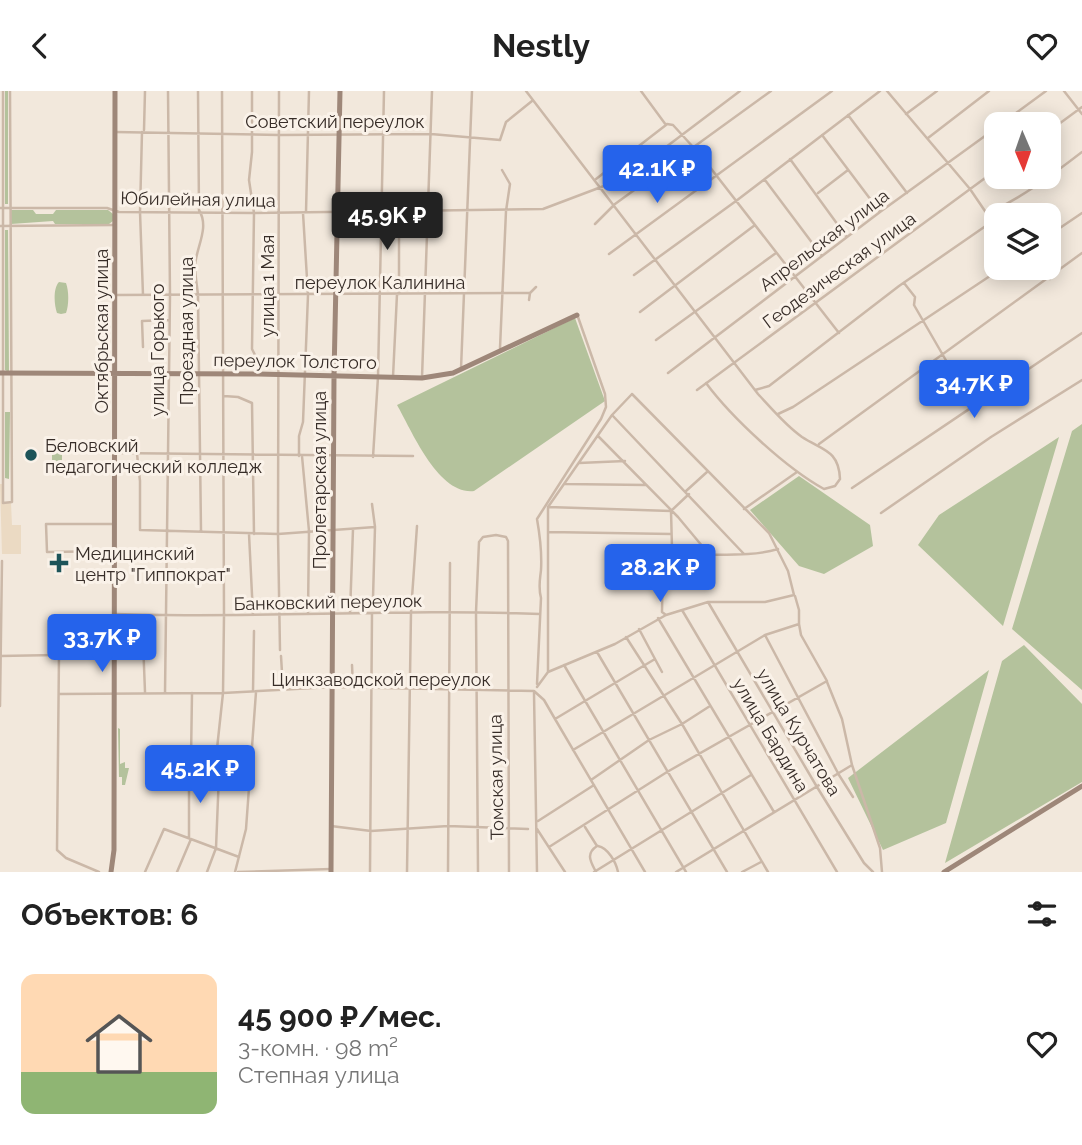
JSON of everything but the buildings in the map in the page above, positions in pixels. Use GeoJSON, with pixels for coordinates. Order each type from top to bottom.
{"type":"FeatureCollection","features":[{"type":"Feature","properties":{"kind":"street"},"geometry":{"type":"LineString","coordinates":[[3,91],[5,373],[12,480],[12,502],[4,503],[5,373],[10,208],[10,91]]}},
{"type":"Feature","properties":{"kind":"street","name":"Октябрьская улица"},"geometry":{"type":"LineString","coordinates":[[111,872],[116,654],[115,91]]}},
{"type":"Feature","properties":{"kind":"street"},"geometry":{"type":"LineString","coordinates":[[143,295],[140,212],[145,91]]}},
{"type":"Feature","properties":{"kind":"street","name":"улица Горького"},"geometry":{"type":"LineString","coordinates":[[165,693],[170,295],[168,91]]}},
{"type":"Feature","properties":{"kind":"street","name":"Проездная улица"},"geometry":{"type":"LineString","coordinates":[[198,91],[199,210],[204,227],[195,268],[198,295],[201,531]]}},
{"type":"Feature","properties":{"kind":"street"},"geometry":{"type":"LineString","coordinates":[[192,693],[191,758],[216,758],[223,693],[224,617],[222,91]]}},
{"type":"Feature","properties":{"kind":"street"},"geometry":{"type":"LineString","coordinates":[[252,91],[249,180],[254,213],[252,349],[258,374]]}},
{"type":"Feature","properties":{"kind":"street","name":"улица 1 Мая"},"geometry":{"type":"LineString","coordinates":[[279,91],[278,534],[281,650]]}},
{"type":"Feature","properties":{"kind":"street"},"geometry":{"type":"LineString","coordinates":[[308,613],[309,531],[299,436],[303,422],[308,295],[305,212],[309,91]]}},
{"type":"Feature","properties":{"kind":"street","name":"Пролетарская улица"},"geometry":{"type":"LineString","coordinates":[[238,872],[331,871],[333,456],[340,91]]}},
{"type":"Feature","properties":{"kind":"street"},"geometry":{"type":"LineString","coordinates":[[373,457],[378,377],[384,91]]}},
{"type":"Feature","properties":{"kind":"street"},"geometry":{"type":"LineString","coordinates":[[422,378],[432,91]]}},
{"type":"Feature","properties":{"kind":"street"},"geometry":{"type":"LineString","coordinates":[[461,369],[472,91]]}},
{"type":"Feature","properties":{"kind":"street"},"geometry":{"type":"LineString","coordinates":[[526,91],[755,390],[802,436],[827,450],[840,466],[840,479],[835,486],[824,489],[797,472],[731,411],[706,383]]}},
{"type":"Feature","properties":{"kind":"street"},"geometry":{"type":"LineString","coordinates":[[641,91],[666,125]]}},
{"type":"Feature","properties":{"kind":"street","name":"Юбилейная улица"},"geometry":{"type":"LineString","coordinates":[[2,208],[107,208],[115,212],[201,213],[467,212],[543,209],[625,178],[740,91]]}},
{"type":"Feature","properties":{"kind":"street"},"geometry":{"type":"LineString","coordinates":[[595,224],[615,204],[771,91]]}},
{"type":"Feature","properties":{"kind":"street"},"geometry":{"type":"LineString","coordinates":[[609,254],[832,91]]}},
{"type":"Feature","properties":{"kind":"street"},"geometry":{"type":"LineString","coordinates":[[634,275],[880,91]]}},
{"type":"Feature","properties":{"kind":"street"},"geometry":{"type":"LineString","coordinates":[[887,91],[970,188],[984,209]]}},
{"type":"Feature","properties":{"kind":"street"},"geometry":{"type":"LineString","coordinates":[[906,114],[937,91]]}},
{"type":"Feature","properties":{"kind":"street"},"geometry":{"type":"LineString","coordinates":[[928,139],[989,91]]}},
{"type":"Feature","properties":{"kind":"street"},"geometry":{"type":"LineString","coordinates":[[1018,112],[1046,91]]}},
{"type":"Feature","properties":{"kind":"street"},"geometry":{"type":"LineString","coordinates":[[1064,91],[1082,114]]}},
{"type":"Feature","properties":{"kind":"street","name":"Советский переулок"},"geometry":{"type":"LineString","coordinates":[[115,132],[431,134],[500,140],[506,122],[533,100]]}},
{"type":"Feature","properties":{"kind":"street"},"geometry":{"type":"LineString","coordinates":[[1061,123],[1080,109]]}},
{"type":"Feature","properties":{"kind":"street"},"geometry":{"type":"LineString","coordinates":[[848,115],[907,193]]}},
{"type":"Feature","properties":{"kind":"street"},"geometry":{"type":"LineString","coordinates":[[596,179],[666,125],[672,124],[718,175],[839,334]]}},
{"type":"Feature","properties":{"kind":"street"},"geometry":{"type":"LineString","coordinates":[[822,135],[880,212]]}},
{"type":"Feature","properties":{"kind":"street","name":"Апрельская улица"},"geometry":{"type":"LineString","coordinates":[[668,373],[846,237],[984,137]]}},
{"type":"Feature","properties":{"kind":"street"},"geometry":{"type":"LineString","coordinates":[[1009,203],[1037,186],[1082,152]]}},
{"type":"Feature","properties":{"kind":"street"},"geometry":{"type":"LineString","coordinates":[[790,159],[846,237]]}},
{"type":"Feature","properties":{"kind":"street"},"geometry":{"type":"LineString","coordinates":[[500,352],[506,211],[510,184],[502,170]]}},
{"type":"Feature","properties":{"kind":"street"},"geometry":{"type":"LineString","coordinates":[[817,194],[848,170]]}},
{"type":"Feature","properties":{"kind":"street","name":"Геодезическая улица"},"geometry":{"type":"LineString","coordinates":[[697,390],[984,178]]}},
{"type":"Feature","properties":{"kind":"street"},"geometry":{"type":"LineString","coordinates":[[764,179],[822,256]]}},
{"type":"Feature","properties":{"kind":"street"},"geometry":{"type":"LineString","coordinates":[[393,377],[399,211]]}},
{"type":"Feature","properties":{"kind":"street"},"geometry":{"type":"LineString","coordinates":[[1061,227],[1082,213]]}},
{"type":"Feature","properties":{"kind":"street","name":"Юбилейная улица"},"geometry":{"type":"LineString","coordinates":[[2,226],[115,225]]}},
{"type":"Feature","properties":{"kind":"street"},"geometry":{"type":"LineString","coordinates":[[640,311],[755,225]]}},
{"type":"Feature","properties":{"kind":"street"},"geometry":{"type":"LineString","coordinates":[[755,390],[769,386],[904,283],[984,227]]}},
{"type":"Feature","properties":{"kind":"street"},"geometry":{"type":"LineString","coordinates":[[656,340],[776,253]]}},
{"type":"Feature","properties":{"kind":"street"},"geometry":{"type":"LineString","coordinates":[[1061,269],[1082,253]]}},
{"type":"Feature","properties":{"kind":"street"},"geometry":{"type":"LineString","coordinates":[[778,414],[793,407],[984,280]]}},
{"type":"Feature","properties":{"kind":"street"},"geometry":{"type":"LineString","coordinates":[[819,444],[1046,280]]}},
{"type":"Feature","properties":{"kind":"street"},"geometry":{"type":"LineString","coordinates":[[904,283],[915,297],[914,305],[970,402]]}},
{"type":"Feature","properties":{"kind":"street"},"geometry":{"type":"LineString","coordinates":[[529,300],[530,293],[536,287]]}},
{"type":"Feature","properties":{"kind":"street","name":"переулок Калинина"},"geometry":{"type":"LineString","coordinates":[[115,295],[530,293]]}},
{"type":"Feature","properties":{"kind":"street"},"geometry":{"type":"LineString","coordinates":[[537,687],[541,538],[537,519],[606,407],[605,394],[577,314]]}},
{"type":"Feature","properties":{"kind":"street","name":"переулок Толстого"},"geometry":{"type":"LineString","coordinates":[[5,373],[422,378],[453,373],[577,314]]}},
{"type":"Feature","properties":{"kind":"street"},"geometry":{"type":"LineString","coordinates":[[143,347],[142,321],[169,320]]}},
{"type":"Feature","properties":{"kind":"street"},"geometry":{"type":"LineString","coordinates":[[852,488],[1082,333]]}},
{"type":"Feature","properties":{"kind":"street"},"geometry":{"type":"LineString","coordinates":[[881,513],[991,437],[1082,380]]}},
{"type":"Feature","properties":{"kind":"street"},"geometry":{"type":"LineString","coordinates":[[548,672],[548,507],[612,415],[632,394],[769,533],[778,549],[799,610],[801,635],[827,681],[842,719],[852,765],[880,848],[882,872]]}},
{"type":"Feature","properties":{"kind":"street"},"geometry":{"type":"LineString","coordinates":[[223,396],[238,397],[252,403],[253,615]]}},
{"type":"Feature","properties":{"kind":"street"},"geometry":{"type":"LineString","coordinates":[[612,415],[744,554]]}},
{"type":"Feature","properties":{"kind":"street"},"geometry":{"type":"LineString","coordinates":[[598,436],[696,536],[709,554]]}},
{"type":"Feature","properties":{"kind":"street"},"geometry":{"type":"LineString","coordinates":[[115,453],[414,456]]}},
{"type":"Feature","properties":{"kind":"street"},"geometry":{"type":"LineString","coordinates":[[137,454],[140,530],[278,534],[375,527]]}},
{"type":"Feature","properties":{"kind":"street"},"geometry":{"type":"LineString","coordinates":[[579,463],[625,461]]}},
{"type":"Feature","properties":{"kind":"street"},"geometry":{"type":"LineString","coordinates":[[707,472],[671,510],[672,548],[682,556],[761,554],[778,549]]}},
{"type":"Feature","properties":{"kind":"street"},"geometry":{"type":"LineString","coordinates":[[744,509],[797,472]]}},
{"type":"Feature","properties":{"kind":"street"},"geometry":{"type":"LineString","coordinates":[[4,480],[12,480]]}},
{"type":"Feature","properties":{"kind":"street"},"geometry":{"type":"LineString","coordinates":[[565,484],[646,485]]}},
{"type":"Feature","properties":{"kind":"street"},"geometry":{"type":"LineString","coordinates":[[372,504],[375,527],[373,599]]}},
{"type":"Feature","properties":{"kind":"street"},"geometry":{"type":"LineString","coordinates":[[548,507],[671,510]]}},
{"type":"Feature","properties":{"kind":"street"},"geometry":{"type":"LineString","coordinates":[[115,524],[46,524],[47,552],[115,551]]}},
{"type":"Feature","properties":{"kind":"street"},"geometry":{"type":"LineString","coordinates":[[407,872],[411,612],[417,526]]}},
{"type":"Feature","properties":{"kind":"street"},"geometry":{"type":"LineString","coordinates":[[350,613],[353,529]]}},
{"type":"Feature","properties":{"kind":"street"},"geometry":{"type":"LineString","coordinates":[[549,532],[671,534]]}},
{"type":"Feature","properties":{"kind":"street","name":"Томская улица"},"geometry":{"type":"LineString","coordinates":[[476,612],[479,542],[483,537],[502,535],[508,541],[509,872]]}},
{"type":"Feature","properties":{"kind":"street"},"geometry":{"type":"LineString","coordinates":[[666,615],[663,612],[663,553],[672,548]]}},
{"type":"Feature","properties":{"kind":"street"},"geometry":{"type":"LineString","coordinates":[[0,706],[2,561]]}},
{"type":"Feature","properties":{"kind":"street"},"geometry":{"type":"LineString","coordinates":[[448,872],[450,563]]}},
{"type":"Feature","properties":{"kind":"street"},"geometry":{"type":"LineString","coordinates":[[663,583],[690,581]]}},
{"type":"Feature","properties":{"kind":"street"},"geometry":{"type":"LineString","coordinates":[[537,872],[534,691],[548,672],[597,652],[666,615],[708,602],[765,601],[794,595]]}},
{"type":"Feature","properties":{"kind":"street","name":"улица Курчатова"},"geometry":{"type":"LineString","coordinates":[[708,602],[817,787],[864,863],[873,872]]}},
{"type":"Feature","properties":{"kind":"street","name":"улица Бардина"},"geometry":{"type":"LineString","coordinates":[[682,610],[837,872]]}},
{"type":"Feature","properties":{"kind":"street","name":"Банковский переулок"},"geometry":{"type":"LineString","coordinates":[[116,614],[224,617],[332,612],[448,611],[540,614]]}},
{"type":"Feature","properties":{"kind":"street"},"geometry":{"type":"LineString","coordinates":[[476,612],[478,872]]}},
{"type":"Feature","properties":{"kind":"street"},"geometry":{"type":"LineString","coordinates":[[370,872],[372,613]]}},
{"type":"Feature","properties":{"kind":"street"},"geometry":{"type":"LineString","coordinates":[[142,615],[145,693]]}},
{"type":"Feature","properties":{"kind":"street"},"geometry":{"type":"LineString","coordinates":[[658,618],[774,812]]}},
{"type":"Feature","properties":{"kind":"street"},"geometry":{"type":"LineString","coordinates":[[573,750],[765,635],[799,624]]}},
{"type":"Feature","properties":{"kind":"street"},"geometry":{"type":"LineString","coordinates":[[639,629],[662,672]]}},
{"type":"Feature","properties":{"kind":"street"},"geometry":{"type":"LineString","coordinates":[[238,872],[237,864],[246,829],[253,754],[254,631]]}},
{"type":"Feature","properties":{"kind":"street"},"geometry":{"type":"LineString","coordinates":[[765,635],[853,797]]}},
{"type":"Feature","properties":{"kind":"street"},"geometry":{"type":"LineString","coordinates":[[626,637],[682,724],[768,872]]}},
{"type":"Feature","properties":{"kind":"street"},"geometry":{"type":"LineString","coordinates":[[597,652],[727,872]]}},
{"type":"Feature","properties":{"kind":"street"},"geometry":{"type":"LineString","coordinates":[[0,656],[116,654]]}},
{"type":"Feature","properties":{"kind":"street"},"geometry":{"type":"LineString","coordinates":[[60,655],[57,850],[58,853],[99,872]]}},
{"type":"Feature","properties":{"kind":"street"},"geometry":{"type":"LineString","coordinates":[[281,656],[284,689]]}},
{"type":"Feature","properties":{"kind":"street"},"geometry":{"type":"LineString","coordinates":[[555,719],[655,659]]}},
{"type":"Feature","properties":{"kind":"street"},"geometry":{"type":"LineString","coordinates":[[352,665],[353,687]]}},
{"type":"Feature","properties":{"kind":"street"},"geometry":{"type":"LineString","coordinates":[[564,665],[686,872]]}},
{"type":"Feature","properties":{"kind":"street"},"geometry":{"type":"LineString","coordinates":[[550,847],[667,772],[827,681]]}},
{"type":"Feature","properties":{"kind":"street","name":"Цинкзаводской переулок"},"geometry":{"type":"LineString","coordinates":[[59,694],[223,693],[332,687],[476,692],[534,691]]}},
{"type":"Feature","properties":{"kind":"street"},"geometry":{"type":"LineString","coordinates":[[534,691],[544,701],[645,872]]}},
{"type":"Feature","properties":{"kind":"street"},"geometry":{"type":"LineString","coordinates":[[591,780],[649,740],[682,724],[710,705]]}},
{"type":"Feature","properties":{"kind":"street"},"geometry":{"type":"LineString","coordinates":[[676,872],[852,765]]}},
{"type":"Feature","properties":{"kind":"street"},"geometry":{"type":"LineString","coordinates":[[207,872],[216,848],[219,774]]}},
{"type":"Feature","properties":{"kind":"street"},"geometry":{"type":"LineString","coordinates":[[618,872],[613,860],[604,847],[597,846],[590,852],[589,860],[595,872],[613,860],[631,848],[691,810],[751,775]]}},
{"type":"Feature","properties":{"kind":"street"},"geometry":{"type":"LineString","coordinates":[[177,872],[190,838],[189,789],[186,778]]}},
{"type":"Feature","properties":{"kind":"street"},"geometry":{"type":"LineString","coordinates":[[537,822],[594,785]]}},
{"type":"Feature","properties":{"kind":"street"},"geometry":{"type":"LineString","coordinates":[[944,872],[1082,786]]}},
{"type":"Feature","properties":{"kind":"street"},"geometry":{"type":"LineString","coordinates":[[331,825],[371,831],[448,826],[528,829]]}},
{"type":"Feature","properties":{"kind":"street"},"geometry":{"type":"LineString","coordinates":[[585,826],[597,846]]}},
{"type":"Feature","properties":{"kind":"street"},"geometry":{"type":"LineString","coordinates":[[145,872],[164,829],[239,857]]}},
{"type":"Feature","properties":{"kind":"street"},"geometry":{"type":"LineString","coordinates":[[537,829],[565,872]]}},
{"type":"Feature","properties":{"kind":"street"},"geometry":{"type":"LineString","coordinates":[[742,872],[762,861]]}},
{"type":"Feature","properties":{"kind":"green space"},"geometry":{"type":"Polygon","coordinates":[[[5,91],[8,91],[8,204],[5,204],[5,91]]]}},
{"type":"Feature","properties":{"kind":"green space"},"geometry":{"type":"Polygon","coordinates":[[[11,210],[53,214],[56,210],[108,210],[113,214],[113,221],[109,224],[55,224],[53,221],[11,224],[11,210]]]}},
{"type":"Feature","properties":{"kind":"green space"},"geometry":{"type":"Polygon","coordinates":[[[5,230],[8,230],[9,372],[5,370],[5,230]]]}},
{"type":"Feature","properties":{"kind":"green space"},"geometry":{"type":"Polygon","coordinates":[[[59,282],[66,283],[68,294],[66,313],[61,314],[57,313],[55,301],[59,282]]]}},
{"type":"Feature","properties":{"kind":"green space"},"geometry":{"type":"Polygon","coordinates":[[[575,318],[605,401],[474,491],[461,490],[449,483],[418,445],[397,405],[575,318]]]}},
{"type":"Feature","properties":{"kind":"green space"},"geometry":{"type":"Polygon","coordinates":[[[5,412],[10,412],[9,479],[5,478],[5,412]]]}},
{"type":"Feature","properties":{"kind":"green space"},"geometry":{"type":"Polygon","coordinates":[[[1082,424],[1082,690],[1012,629],[1072,431],[1082,424]]]}},
{"type":"Feature","properties":{"kind":"green space"},"geometry":{"type":"Polygon","coordinates":[[[1059,437],[1003,626],[918,545],[939,515],[1059,437]]]}},
{"type":"Feature","properties":{"kind":"green space"},"geometry":{"type":"Polygon","coordinates":[[[55,447],[59,447],[62,452],[62,466],[57,469],[52,464],[55,447]]]}},
{"type":"Feature","properties":{"kind":"green space"},"geometry":{"type":"Polygon","coordinates":[[[799,476],[870,525],[873,546],[824,574],[799,566],[750,510],[799,476]]]}},
{"type":"Feature","properties":{"kind":"green space"},"geometry":{"type":"Polygon","coordinates":[[[1024,645],[1082,704],[1082,782],[945,863],[1002,661],[1024,645]]]}},
{"type":"Feature","properties":{"kind":"green space"},"geometry":{"type":"Polygon","coordinates":[[[989,670],[946,823],[883,850],[848,778],[989,670]]]}},
{"type":"Feature","properties":{"kind":"green space"},"geometry":{"type":"Polygon","coordinates":[[[118,728],[120,764],[125,762],[125,768],[129,768],[125,785],[122,785],[122,777],[119,777],[118,728]]]}},
{"type":"Feature","properties":{"kind":"shaded area"},"geometry":{"type":"Polygon","coordinates":[[[0,484],[3,484],[3,503],[11,503],[12,525],[21,525],[21,554],[2,554],[0,484]]]}},
{"type":"Feature","properties":{"kind":"place","name":"Беловский педагогический колледж"},"geometry":{"type":"Point","coordinates":[31,455]}},
{"type":"Feature","properties":{"kind":"place","name":"Медицинский центр \"Гиппократ\""},"geometry":{"type":"Point","coordinates":[59,563]}}]}
